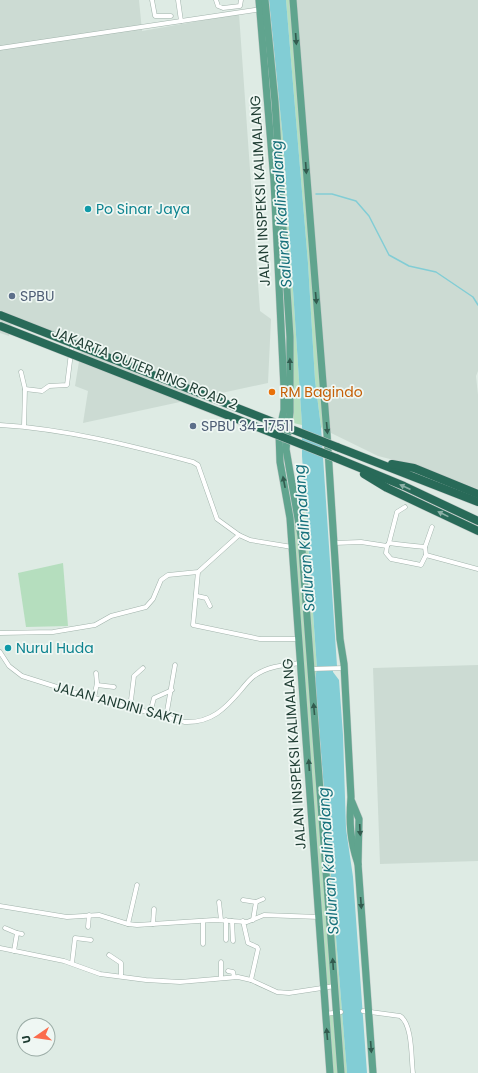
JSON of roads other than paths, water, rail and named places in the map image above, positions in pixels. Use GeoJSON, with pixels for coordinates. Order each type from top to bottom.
{"type":"FeatureCollection","features":[{"type":"Feature","properties":{"kind":"highway","name":"JAKARTA OUTER RING ROAD 2"},"geometry":{"type":"LineString","coordinates":[[0,316],[331,452],[478,521]]}},
{"type":"Feature","properties":{"kind":"highway","name":"JAKARTA OUTER RING ROAD 2"},"geometry":{"type":"LineString","coordinates":[[0,324],[331,452],[376,461],[478,502]]}},
{"type":"Feature","properties":{"kind":"highway"},"geometry":{"type":"LineString","coordinates":[[331,452],[388,488],[478,531]]}},
{"type":"Feature","properties":{"kind":"highway"},"geometry":{"type":"LineString","coordinates":[[376,461],[414,468],[478,494]]}},
{"type":"Feature","properties":{"kind":"main road","name":"JALAN INSPEKSI KALIMALANG"},"geometry":{"type":"LineString","coordinates":[[259,0],[263,9]]}},
{"type":"Feature","properties":{"kind":"main road","name":"JALAN INSPEKSI KALIMALANG"},"geometry":{"type":"LineString","coordinates":[[265,0],[263,9],[272,102],[286,284],[291,435],[286,457],[292,506],[292,547],[298,639],[301,663],[330,1073]]}},
{"type":"Feature","properties":{"kind":"main road"},"geometry":{"type":"LineString","coordinates":[[293,0],[331,452],[334,543],[340,639],[344,668],[351,797],[359,818],[360,834],[358,864],[366,1011],[373,1073]]}},
{"type":"Feature","properties":{"kind":"main road","name":"JALAN INSPEKSI KALIMALANG"},"geometry":{"type":"LineString","coordinates":[[277,180],[279,284],[284,394],[280,431],[280,462],[301,536],[335,986],[339,1012],[341,1073]]}},
{"type":"Feature","properties":{"kind":"main road"},"geometry":{"type":"LineString","coordinates":[[279,284],[286,284]]}},
{"type":"Feature","properties":{"kind":"main road"},"geometry":{"type":"LineString","coordinates":[[0,316],[72,348],[331,452]]}},
{"type":"Feature","properties":{"kind":"main road"},"geometry":{"type":"LineString","coordinates":[[0,324],[72,348]]}},
{"type":"Feature","properties":{"kind":"street"},"geometry":{"type":"LineString","coordinates":[[152,0],[155,16],[171,16]]}},
{"type":"Feature","properties":{"kind":"street"},"geometry":{"type":"LineString","coordinates":[[178,0],[181,21]]}},
{"type":"Feature","properties":{"kind":"street"},"geometry":{"type":"LineString","coordinates":[[216,0],[218,6],[223,8],[240,6],[241,0]]}},
{"type":"Feature","properties":{"kind":"street"},"geometry":{"type":"LineString","coordinates":[[0,48],[263,9]]}},
{"type":"Feature","properties":{"kind":"street"},"geometry":{"type":"LineString","coordinates":[[25,389],[42,391],[49,386],[67,385],[72,348]]}},
{"type":"Feature","properties":{"kind":"street"},"geometry":{"type":"LineString","coordinates":[[21,372],[25,389],[24,426]]}},
{"type":"Feature","properties":{"kind":"street"},"geometry":{"type":"LineString","coordinates":[[0,425],[24,426],[94,437],[193,462],[198,465],[214,516],[238,536],[259,543],[292,547]]}},
{"type":"Feature","properties":{"kind":"street"},"geometry":{"type":"LineString","coordinates":[[404,506],[397,512],[388,544],[388,556],[395,561],[421,565],[426,555],[425,547],[432,527]]}},
{"type":"Feature","properties":{"kind":"street"},"geometry":{"type":"LineString","coordinates":[[0,633],[53,632],[95,625],[111,616],[146,607],[153,599],[161,580],[168,575],[198,572],[238,536]]}},
{"type":"Feature","properties":{"kind":"street"},"geometry":{"type":"LineString","coordinates":[[334,543],[361,542],[407,547],[413,545],[425,547]]}},
{"type":"Feature","properties":{"kind":"street"},"geometry":{"type":"LineString","coordinates":[[426,555],[478,570]]}},
{"type":"Feature","properties":{"kind":"street"},"geometry":{"type":"LineString","coordinates":[[198,572],[197,596],[192,622],[194,626],[218,629],[260,639],[298,639]]}},
{"type":"Feature","properties":{"kind":"street"},"geometry":{"type":"LineString","coordinates":[[197,596],[206,598],[210,606]]}},
{"type":"Feature","properties":{"kind":"street","name":"JALAN ANDINI SAKTI"},"geometry":{"type":"LineString","coordinates":[[0,652],[9,666],[22,676],[94,698],[185,722],[205,720],[226,708],[252,677],[276,666],[301,663]]}},
{"type":"Feature","properties":{"kind":"street"},"geometry":{"type":"LineString","coordinates":[[166,716],[172,690],[175,665]]}},
{"type":"Feature","properties":{"kind":"street"},"geometry":{"type":"LineString","coordinates":[[130,708],[134,676],[143,668]]}},
{"type":"Feature","properties":{"kind":"street"},"geometry":{"type":"LineString","coordinates":[[312,669],[344,668]]}},
{"type":"Feature","properties":{"kind":"street"},"geometry":{"type":"LineString","coordinates":[[94,698],[97,685],[96,672]]}},
{"type":"Feature","properties":{"kind":"street"},"geometry":{"type":"LineString","coordinates":[[97,685],[114,687]]}},
{"type":"Feature","properties":{"kind":"street"},"geometry":{"type":"LineString","coordinates":[[150,713],[154,698],[172,690]]}},
{"type":"Feature","properties":{"kind":"street"},"geometry":{"type":"LineString","coordinates":[[128,924],[137,885]]}},
{"type":"Feature","properties":{"kind":"street"},"geometry":{"type":"LineString","coordinates":[[243,900],[256,902],[263,899]]}},
{"type":"Feature","properties":{"kind":"street"},"geometry":{"type":"LineString","coordinates":[[219,902],[221,920]]}},
{"type":"Feature","properties":{"kind":"street"},"geometry":{"type":"LineString","coordinates":[[253,920],[256,902]]}},
{"type":"Feature","properties":{"kind":"street"},"geometry":{"type":"LineString","coordinates":[[0,906],[67,917],[89,915],[110,917],[128,924],[221,920],[244,921],[253,920],[264,915],[319,917]]}},
{"type":"Feature","properties":{"kind":"street"},"geometry":{"type":"LineString","coordinates":[[153,924],[154,909]]}},
{"type":"Feature","properties":{"kind":"street"},"geometry":{"type":"LineString","coordinates":[[88,927],[89,915]]}},
{"type":"Feature","properties":{"kind":"street"},"geometry":{"type":"LineString","coordinates":[[226,920],[226,940]]}},
{"type":"Feature","properties":{"kind":"street"},"geometry":{"type":"LineString","coordinates":[[232,920],[233,941]]}},
{"type":"Feature","properties":{"kind":"street"},"geometry":{"type":"LineString","coordinates":[[203,921],[203,944]]}},
{"type":"Feature","properties":{"kind":"street"},"geometry":{"type":"LineString","coordinates":[[244,921],[248,943],[257,947],[258,949],[252,980]]}},
{"type":"Feature","properties":{"kind":"street"},"geometry":{"type":"LineString","coordinates":[[5,928],[19,933],[14,950]]}},
{"type":"Feature","properties":{"kind":"street"},"geometry":{"type":"LineString","coordinates":[[72,963],[74,939],[91,940]]}},
{"type":"Feature","properties":{"kind":"street"},"geometry":{"type":"LineString","coordinates":[[0,948],[72,963],[100,974],[175,982],[234,977],[252,980],[282,992],[323,989],[335,986]]}},
{"type":"Feature","properties":{"kind":"street"},"geometry":{"type":"LineString","coordinates":[[109,955],[118,959],[121,963],[121,976]]}},
{"type":"Feature","properties":{"kind":"street"},"geometry":{"type":"LineString","coordinates":[[221,962],[221,978]]}},
{"type":"Feature","properties":{"kind":"street"},"geometry":{"type":"LineString","coordinates":[[228,971],[233,972],[234,977]]}},
{"type":"Feature","properties":{"kind":"street"},"geometry":{"type":"LineString","coordinates":[[366,1011],[400,1016],[404,1019],[412,1048],[413,1073]]}},
{"type":"Feature","properties":{"kind":"street"},"geometry":{"type":"LineString","coordinates":[[325,1014],[339,1012]]}},
{"type":"Feature","properties":{"kind":"water"},"geometry":{"type":"Polygon","coordinates":[[[269,0],[286,0],[308,263],[315,380],[321,427],[337,666],[333,667],[333,672],[339,680],[343,735],[346,829],[353,877],[367,1073],[347,1073],[315,678],[317,669],[302,456],[302,425],[283,139],[269,0]]]}},
{"type":"Feature","properties":{"kind":"waterway"},"geometry":{"type":"LineString","coordinates":[[316,194],[332,194],[356,201],[369,216],[389,255],[409,266],[436,272],[473,297],[478,305]]}},
{"type":"Feature","properties":{"kind":"place","name":"Po Sinar Jaya"},"geometry":{"type":"Point","coordinates":[88,209]}},
{"type":"Feature","properties":{"kind":"place","name":"SPBU"},"geometry":{"type":"Point","coordinates":[12,296]}},
{"type":"Feature","properties":{"kind":"place","name":"RM Bagindo"},"geometry":{"type":"Point","coordinates":[272,392]}},
{"type":"Feature","properties":{"kind":"place","name":"SPBU 34-17511"},"geometry":{"type":"Point","coordinates":[193,426]}},
{"type":"Feature","properties":{"kind":"place","name":"Nurul Huda"},"geometry":{"type":"Point","coordinates":[8,648]}},
{"type":"Feature","properties":{"kind":"water label","name":"Saluran Kalimalang"},"geometry":{"type":"Point","coordinates":[281,214]}},
{"type":"Feature","properties":{"kind":"water label","name":"Saluran Kalimalang"},"geometry":{"type":"Point","coordinates":[304,538]}},
{"type":"Feature","properties":{"kind":"water label","name":"Saluran Kalimalang"},"geometry":{"type":"Point","coordinates":[328,861]}}]}
